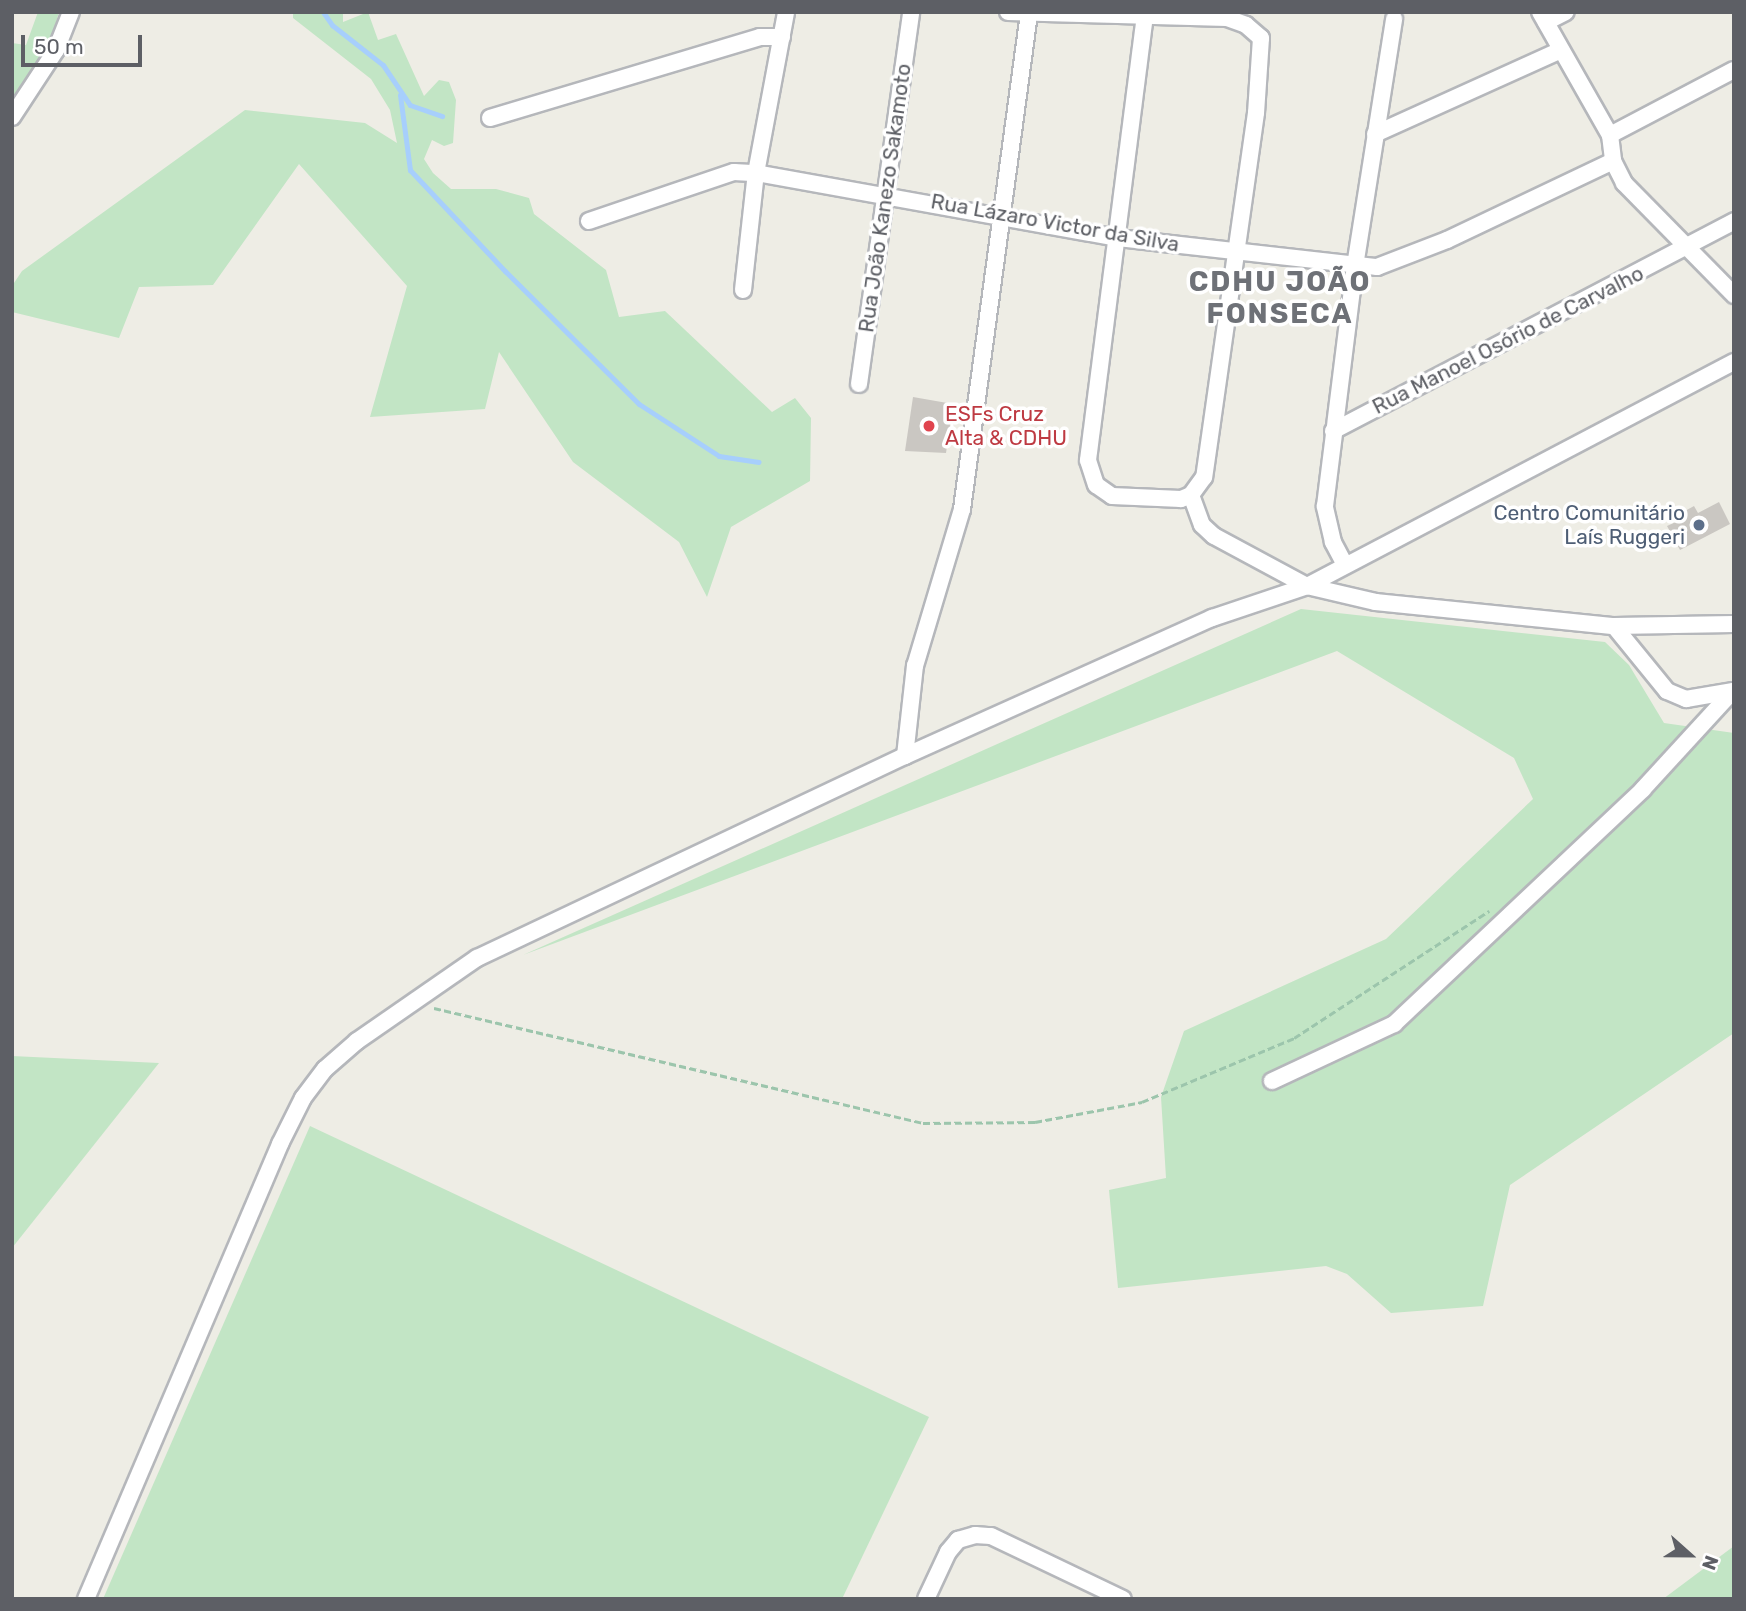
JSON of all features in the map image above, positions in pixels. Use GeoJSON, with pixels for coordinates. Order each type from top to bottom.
{"type":"FeatureCollection","features":[{"type":"Feature","properties":{"kind":"street"},"geometry":{"type":"LineString","coordinates":[[12,117],[56,50],[71,12]]}},
{"type":"Feature","properties":{"kind":"street"},"geometry":{"type":"LineString","coordinates":[[743,290],[756,173],[786,12]]}},
{"type":"Feature","properties":{"kind":"street","name":"Rua João Kanezo Sakamoto"},"geometry":{"type":"LineString","coordinates":[[859,384],[911,12]]}},
{"type":"Feature","properties":{"kind":"street"},"geometry":{"type":"LineString","coordinates":[[1008,12],[1227,18],[1246,25],[1261,38],[1262,67],[1236,250],[1196,491],[1202,525],[1214,536],[1307,586],[1376,602],[1614,626],[1734,624]]}},
{"type":"Feature","properties":{"kind":"street"},"geometry":{"type":"LineString","coordinates":[[1566,12],[1543,17],[1559,51],[1610,135],[1613,161],[1630,191],[1684,249],[1734,295]]}},
{"type":"Feature","properties":{"kind":"street"},"geometry":{"type":"LineString","coordinates":[[905,755],[915,666],[962,509],[1029,14]]}},
{"type":"Feature","properties":{"kind":"street"},"geometry":{"type":"LineString","coordinates":[[1145,17],[1088,460],[1091,475],[1102,491],[1126,498],[1196,491]]}},
{"type":"Feature","properties":{"kind":"street"},"geometry":{"type":"LineString","coordinates":[[1345,563],[1333,542],[1325,506],[1355,266],[1394,19]]}},
{"type":"Feature","properties":{"kind":"street"},"geometry":{"type":"LineString","coordinates":[[491,118],[760,37],[782,37]]}},
{"type":"Feature","properties":{"kind":"street"},"geometry":{"type":"LineString","coordinates":[[1375,134],[1559,51]]}},
{"type":"Feature","properties":{"kind":"street"},"geometry":{"type":"LineString","coordinates":[[1610,135],[1734,70]]}},
{"type":"Feature","properties":{"kind":"street","name":"Rua Lázaro Victor da Silva"},"geometry":{"type":"LineString","coordinates":[[589,221],[734,172],[756,173],[885,193],[1118,237],[1377,267],[1409,257],[1613,161]]}},
{"type":"Feature","properties":{"kind":"street","name":"Rua Manoel Osório de Carvalho"},"geometry":{"type":"LineString","coordinates":[[1333,430],[1734,221]]}},
{"type":"Feature","properties":{"kind":"street"},"geometry":{"type":"LineString","coordinates":[[86,1599],[303,1098],[325,1069],[357,1041],[477,958],[905,755],[1212,618],[1307,586],[1345,563],[1734,362]]}},
{"type":"Feature","properties":{"kind":"street"},"geometry":{"type":"LineString","coordinates":[[1614,626],[1667,691],[1686,699],[1733,691]]}},
{"type":"Feature","properties":{"kind":"street"},"geometry":{"type":"LineString","coordinates":[[1272,1081],[1394,1024],[1643,789],[1733,691]]}},
{"type":"Feature","properties":{"kind":"street"},"geometry":{"type":"LineString","coordinates":[[926,1599],[948,1552],[958,1540],[991,1536],[1123,1599]]}},
{"type":"Feature","properties":{"kind":"path"},"geometry":{"type":"LineString","coordinates":[[413,1003],[923,1124],[1035,1122],[1142,1102],[1294,1038],[1490,910]]}},
{"type":"Feature","properties":{"kind":"green space"},"geometry":{"type":"Polygon","coordinates":[[[38,12],[59,12],[45,59],[12,106],[12,43],[26,45],[38,12]]]}},
{"type":"Feature","properties":{"kind":"green space"},"geometry":{"type":"Polygon","coordinates":[[[293,12],[343,12],[343,22],[368,12],[378,40],[396,34],[424,96],[439,80],[449,82],[456,100],[453,143],[444,146],[432,140],[424,159],[433,173],[451,189],[496,189],[529,198],[534,214],[606,270],[619,317],[665,311],[772,412],[795,398],[811,418],[810,481],[731,527],[707,597],[679,542],[573,462],[499,352],[485,409],[370,417],[407,286],[299,164],[213,285],[139,287],[119,338],[12,312],[12,286],[22,271],[245,110],[365,123],[397,143],[390,110],[371,79],[293,18],[293,12]]]}},
{"type":"Feature","properties":{"kind":"green space"},"geometry":{"type":"Polygon","coordinates":[[[1301,609],[1605,642],[1629,665],[1664,723],[1734,733],[1734,1033],[1510,1185],[1483,1306],[1391,1313],[1347,1274],[1326,1266],[1118,1288],[1109,1190],[1166,1178],[1161,1097],[1184,1031],[1386,939],[1533,799],[1514,758],[1337,651],[523,955],[1301,609]]]}},
{"type":"Feature","properties":{"kind":"green space"},"geometry":{"type":"Polygon","coordinates":[[[12,1056],[159,1063],[12,1248],[12,1056]]]}},
{"type":"Feature","properties":{"kind":"green space"},"geometry":{"type":"Polygon","coordinates":[[[310,1126],[929,1417],[842,1599],[103,1599],[310,1126]]]}},
{"type":"Feature","properties":{"kind":"green space"},"geometry":{"type":"Polygon","coordinates":[[[1734,1546],[1734,1599],[1663,1599],[1734,1546]]]}},
{"type":"Feature","properties":{"kind":"building","name":"ESFs Cruz Alta & CDHU"},"geometry":{"type":"Polygon","coordinates":[[[913,397],[953,404],[946,453],[905,451],[913,397]]]}},
{"type":"Feature","properties":{"kind":"building","name":"Centro Comunitário Laís Ruggeri"},"geometry":{"type":"Polygon","coordinates":[[[1719,502],[1730,524],[1680,550],[1667,526],[1678,521],[1676,516],[1694,506],[1698,513],[1719,502]]]}},
{"type":"Feature","properties":{"kind":"waterway"},"geometry":{"type":"LineString","coordinates":[[323,12],[332,25],[383,65],[410,105],[442,116]]}},
{"type":"Feature","properties":{"kind":"waterway"},"geometry":{"type":"LineString","coordinates":[[400,95],[410,170],[505,271],[639,404],[719,456],[759,462]]}},
{"type":"Feature","properties":{"kind":"place","name":"ESFs Cruz Alta & CDHU"},"geometry":{"type":"Point","coordinates":[929,426]}},
{"type":"Feature","properties":{"kind":"place","name":"Centro Comunitário Laís Ruggeri"},"geometry":{"type":"Point","coordinates":[1699,525]}},
{"type":"Feature","properties":{"kind":"district","name":"CDHU JOÃO FONSECA"},"geometry":{"type":"Point","coordinates":[1280,298]}}]}
